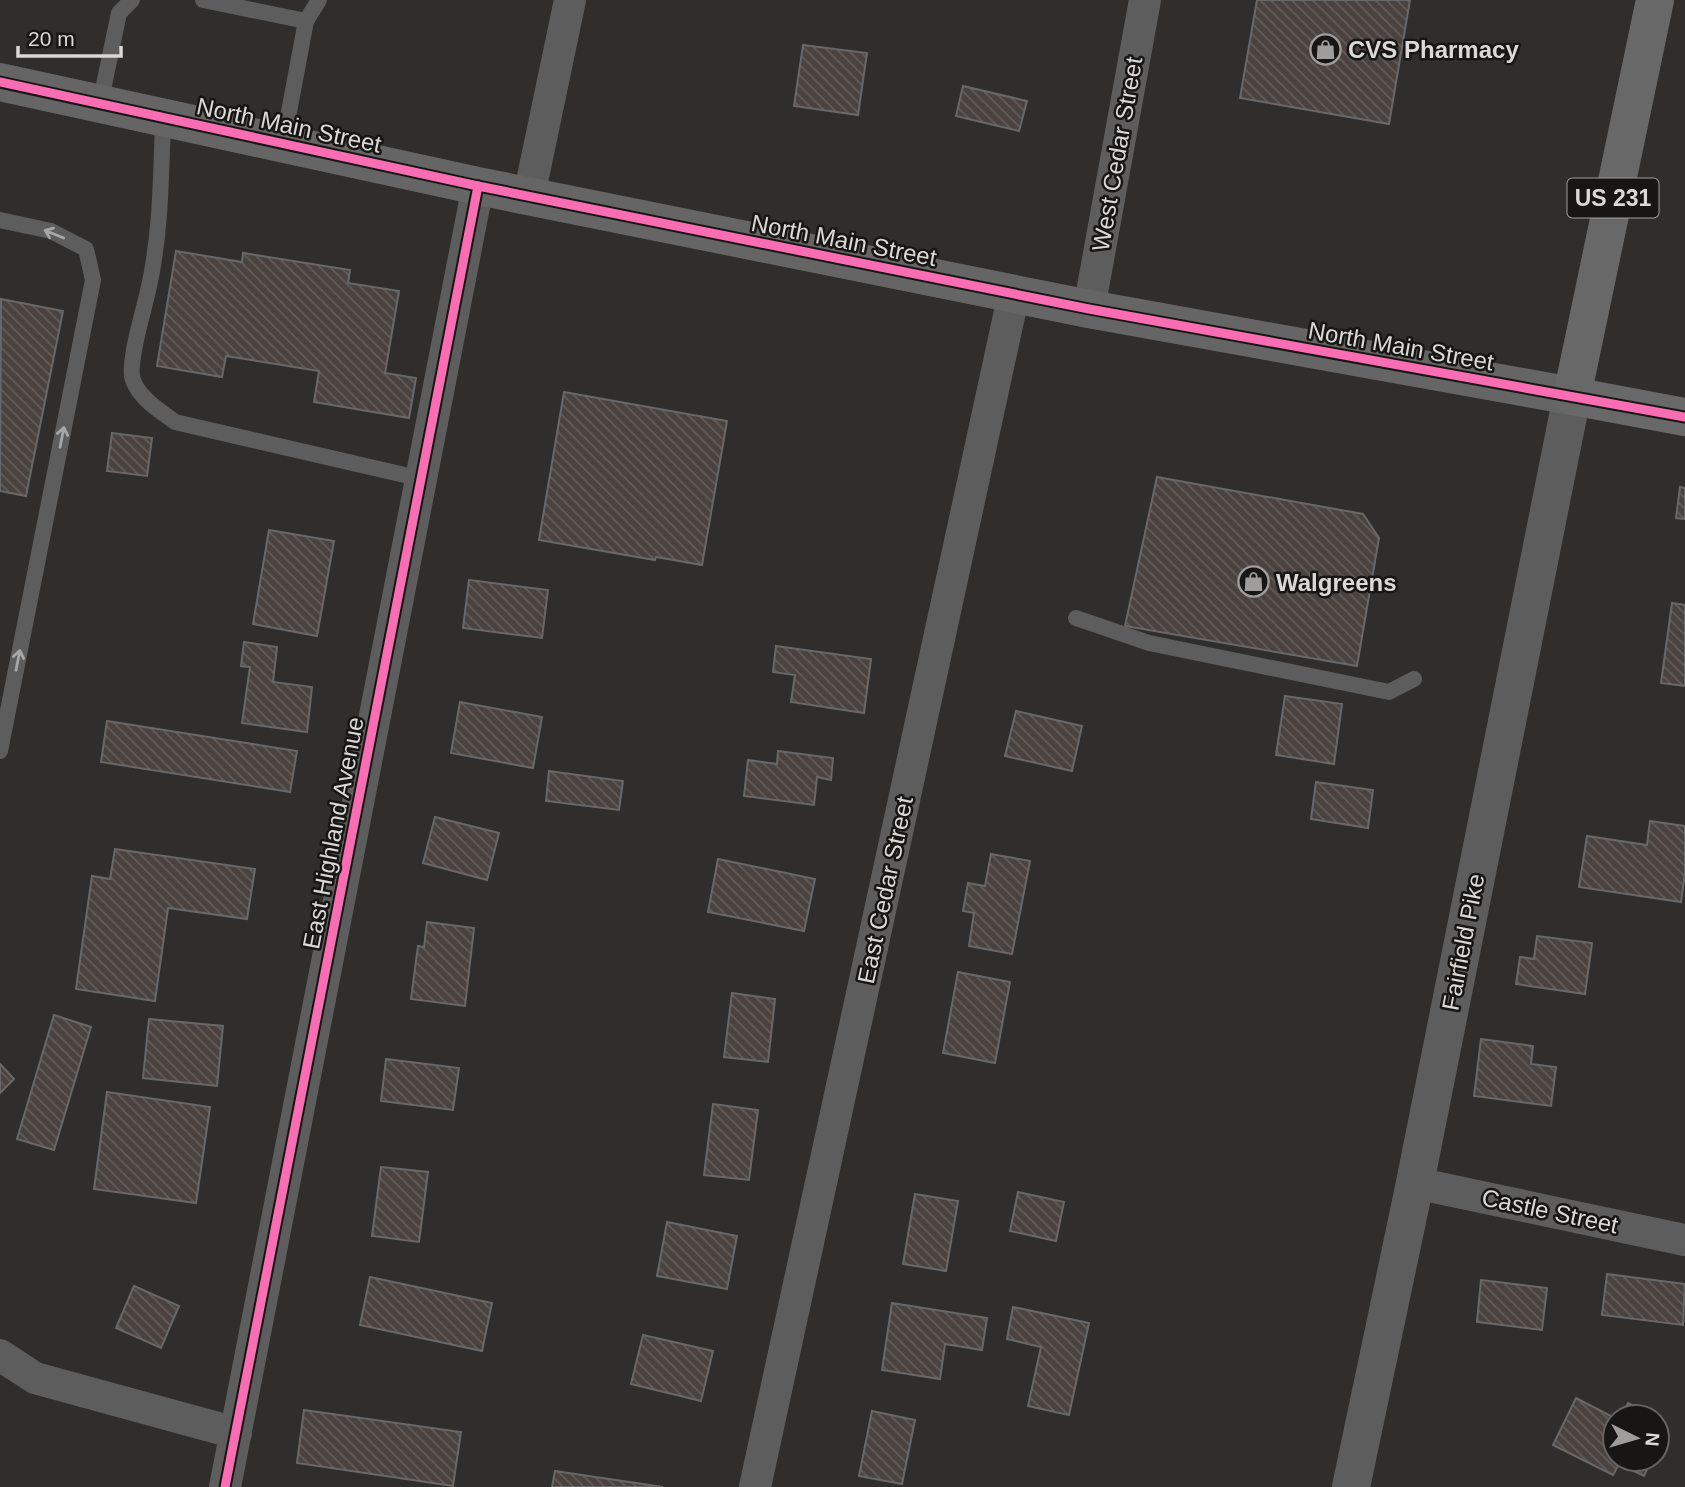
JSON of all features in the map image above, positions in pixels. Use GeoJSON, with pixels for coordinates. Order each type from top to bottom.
{"type":"FeatureCollection","features":[{"type":"Feature","properties":{"kind":"highway","name":"US 231"},"geometry":{"type":"LineString","coordinates":[[1572,396],[1655,0]]}},
{"type":"Feature","properties":{"kind":"highway","name":"North Main Street"},"geometry":{"type":"LineString","coordinates":[[1572,396],[1685,417]]}},
{"type":"Feature","properties":{"kind":"main road","name":"North Main Street"},"geometry":{"type":"LineString","coordinates":[[0,82],[478,187],[1089,309],[1572,396]]}},
{"type":"Feature","properties":{"kind":"street"},"geometry":{"type":"LineString","coordinates":[[529,196],[570,0]]}},
{"type":"Feature","properties":{"kind":"street","name":"West Cedar Street"},"geometry":{"type":"LineString","coordinates":[[1089,309],[1144,0]]}},
{"type":"Feature","properties":{"kind":"street","name":"East Highland Avenue"},"geometry":{"type":"LineString","coordinates":[[225,1487],[478,187]]}},
{"type":"Feature","properties":{"kind":"street","name":"East Cedar Street"},"geometry":{"type":"LineString","coordinates":[[755,1487],[1014,293]]}},
{"type":"Feature","properties":{"kind":"street","name":"Fairfield Pike"},"geometry":{"type":"LineString","coordinates":[[1353,1487],[1572,396]]}},
{"type":"Feature","properties":{"kind":"street","name":"Castle Street"},"geometry":{"type":"LineString","coordinates":[[1415,1183],[1685,1240]]}},
{"type":"Feature","properties":{"kind":"street"},"geometry":{"type":"LineString","coordinates":[[0,1355],[35,1378],[236,1433]]}},
{"type":"Feature","properties":{"kind":"lane"},"geometry":{"type":"LineString","coordinates":[[100,104],[119,13],[132,0]]}},
{"type":"Feature","properties":{"kind":"lane"},"geometry":{"type":"LineString","coordinates":[[203,0],[306,21]]}},
{"type":"Feature","properties":{"kind":"lane"},"geometry":{"type":"LineString","coordinates":[[283,144],[306,21],[319,0]]}},
{"type":"Feature","properties":{"kind":"lane"},"geometry":{"type":"LineString","coordinates":[[163,118],[159,209],[132,379],[146,400],[174,422],[422,479]]}},
{"type":"Feature","properties":{"kind":"lane"},"geometry":{"type":"LineString","coordinates":[[0,220],[51,231],[86,249],[93,280],[0,751]]}},
{"type":"Feature","properties":{"kind":"lane"},"geometry":{"type":"LineString","coordinates":[[1076,618],[1149,643],[1390,692],[1414,679]]}},
{"type":"Feature","properties":{"kind":"building","name":"CVS Pharmacy"},"geometry":{"type":"Polygon","coordinates":[[[1257,0],[1410,0],[1389,124],[1240,98],[1257,0]]]}},
{"type":"Feature","properties":{"kind":"building"},"geometry":{"type":"Polygon","coordinates":[[[803,45],[867,53],[858,115],[794,106],[803,45]]]}},
{"type":"Feature","properties":{"kind":"building"},"geometry":{"type":"Polygon","coordinates":[[[963,86],[1027,101],[1019,131],[956,116],[963,86]]]}},
{"type":"Feature","properties":{"kind":"building"},"geometry":{"type":"Polygon","coordinates":[[[176,251],[242,262],[243,253],[350,270],[348,283],[399,291],[385,373],[416,378],[409,418],[314,402],[319,371],[226,356],[222,377],[157,366],[176,251]]]}},
{"type":"Feature","properties":{"kind":"building"},"geometry":{"type":"Polygon","coordinates":[[[1,299],[63,311],[26,496],[0,491],[1,299]]]}},
{"type":"Feature","properties":{"kind":"building"},"geometry":{"type":"Polygon","coordinates":[[[564,392],[727,421],[702,565],[656,557],[655,560],[539,540],[564,392]]]}},
{"type":"Feature","properties":{"kind":"building"},"geometry":{"type":"Polygon","coordinates":[[[112,433],[152,438],[147,476],[107,471],[112,433]]]}},
{"type":"Feature","properties":{"kind":"building","name":"Walgreens"},"geometry":{"type":"Polygon","coordinates":[[[1157,477],[1363,514],[1379,538],[1357,666],[1125,626],[1157,477]]]}},
{"type":"Feature","properties":{"kind":"building"},"geometry":{"type":"Polygon","coordinates":[[[1680,487],[1685,488],[1685,519],[1676,518],[1680,487]]]}},
{"type":"Feature","properties":{"kind":"building"},"geometry":{"type":"Polygon","coordinates":[[[269,530],[334,541],[317,636],[253,624],[269,530]]]}},
{"type":"Feature","properties":{"kind":"building"},"geometry":{"type":"Polygon","coordinates":[[[469,580],[548,590],[542,638],[463,628],[469,580]]]}},
{"type":"Feature","properties":{"kind":"building"},"geometry":{"type":"Polygon","coordinates":[[[1672,603],[1685,605],[1685,686],[1661,683],[1672,603]]]}},
{"type":"Feature","properties":{"kind":"building"},"geometry":{"type":"Polygon","coordinates":[[[244,642],[277,647],[273,682],[312,687],[307,732],[242,723],[250,667],[241,666],[244,642]]]}},
{"type":"Feature","properties":{"kind":"building"},"geometry":{"type":"Polygon","coordinates":[[[776,646],[871,659],[864,713],[791,702],[795,675],[773,672],[776,646]]]}},
{"type":"Feature","properties":{"kind":"building"},"geometry":{"type":"Polygon","coordinates":[[[1285,696],[1342,704],[1334,764],[1276,755],[1285,696]]]}},
{"type":"Feature","properties":{"kind":"building"},"geometry":{"type":"Polygon","coordinates":[[[460,702],[542,717],[533,768],[451,753],[460,702]]]}},
{"type":"Feature","properties":{"kind":"building"},"geometry":{"type":"Polygon","coordinates":[[[1016,711],[1082,726],[1072,771],[1005,756],[1016,711]]]}},
{"type":"Feature","properties":{"kind":"building"},"geometry":{"type":"Polygon","coordinates":[[[107,721],[297,751],[290,792],[101,762],[107,721]]]}},
{"type":"Feature","properties":{"kind":"building"},"geometry":{"type":"Polygon","coordinates":[[[778,751],[833,758],[831,780],[817,777],[814,805],[744,796],[748,760],[777,764],[778,751]]]}},
{"type":"Feature","properties":{"kind":"building"},"geometry":{"type":"Polygon","coordinates":[[[549,771],[623,781],[619,810],[546,801],[549,771]]]}},
{"type":"Feature","properties":{"kind":"building"},"geometry":{"type":"Polygon","coordinates":[[[1316,782],[1373,790],[1368,828],[1311,819],[1316,782]]]}},
{"type":"Feature","properties":{"kind":"building"},"geometry":{"type":"Polygon","coordinates":[[[435,817],[499,833],[487,880],[423,863],[435,817]]]}},
{"type":"Feature","properties":{"kind":"building"},"geometry":{"type":"Polygon","coordinates":[[[1650,821],[1685,826],[1685,873],[1681,902],[1579,887],[1587,836],[1647,845],[1650,821]]]}},
{"type":"Feature","properties":{"kind":"building"},"geometry":{"type":"Polygon","coordinates":[[[115,849],[255,869],[247,919],[168,908],[155,1001],[76,989],[92,876],[110,879],[115,849]]]}},
{"type":"Feature","properties":{"kind":"building"},"geometry":{"type":"Polygon","coordinates":[[[991,854],[1030,861],[1012,954],[969,946],[974,913],[963,911],[968,883],[985,886],[991,854]]]}},
{"type":"Feature","properties":{"kind":"building"},"geometry":{"type":"Polygon","coordinates":[[[718,859],[815,879],[804,931],[708,912],[718,859]]]}},
{"type":"Feature","properties":{"kind":"building"},"geometry":{"type":"Polygon","coordinates":[[[427,922],[474,928],[465,1006],[411,999],[418,946],[424,947],[427,922]]]}},
{"type":"Feature","properties":{"kind":"building"},"geometry":{"type":"Polygon","coordinates":[[[1537,936],[1592,943],[1585,994],[1516,984],[1520,957],[1534,959],[1537,936]]]}},
{"type":"Feature","properties":{"kind":"building"},"geometry":{"type":"Polygon","coordinates":[[[958,972],[1010,982],[995,1063],[943,1053],[958,972]]]}},
{"type":"Feature","properties":{"kind":"building"},"geometry":{"type":"Polygon","coordinates":[[[732,993],[775,999],[768,1062],[724,1057],[732,993]]]}},
{"type":"Feature","properties":{"kind":"building"},"geometry":{"type":"Polygon","coordinates":[[[54,1015],[91,1027],[54,1150],[17,1139],[54,1015]]]}},
{"type":"Feature","properties":{"kind":"building"},"geometry":{"type":"Polygon","coordinates":[[[149,1019],[223,1026],[217,1086],[143,1078],[149,1019]]]}},
{"type":"Feature","properties":{"kind":"building"},"geometry":{"type":"Polygon","coordinates":[[[1481,1039],[1533,1046],[1531,1064],[1556,1067],[1551,1106],[1474,1096],[1481,1039]]]}},
{"type":"Feature","properties":{"kind":"building"},"geometry":{"type":"Polygon","coordinates":[[[386,1059],[459,1068],[453,1110],[381,1101],[386,1059]]]}},
{"type":"Feature","properties":{"kind":"building"},"geometry":{"type":"Polygon","coordinates":[[[0,1064],[14,1079],[0,1093],[0,1064]]]}},
{"type":"Feature","properties":{"kind":"building"},"geometry":{"type":"Polygon","coordinates":[[[107,1092],[210,1107],[196,1203],[94,1189],[107,1092]]]}},
{"type":"Feature","properties":{"kind":"building"},"geometry":{"type":"Polygon","coordinates":[[[713,1104],[758,1110],[749,1180],[704,1175],[713,1104]]]}},
{"type":"Feature","properties":{"kind":"building"},"geometry":{"type":"Polygon","coordinates":[[[381,1167],[428,1172],[419,1242],[372,1236],[381,1167]]]}},
{"type":"Feature","properties":{"kind":"building"},"geometry":{"type":"Polygon","coordinates":[[[1018,1192],[1064,1202],[1056,1241],[1010,1231],[1018,1192]]]}},
{"type":"Feature","properties":{"kind":"building"},"geometry":{"type":"Polygon","coordinates":[[[915,1194],[958,1201],[946,1271],[903,1264],[915,1194]]]}},
{"type":"Feature","properties":{"kind":"building"},"geometry":{"type":"Polygon","coordinates":[[[667,1222],[737,1236],[727,1289],[657,1276],[667,1222]]]}},
{"type":"Feature","properties":{"kind":"building"},"geometry":{"type":"Polygon","coordinates":[[[1607,1274],[1685,1284],[1683,1325],[1602,1315],[1607,1274]]]}},
{"type":"Feature","properties":{"kind":"building"},"geometry":{"type":"Polygon","coordinates":[[[370,1277],[492,1303],[482,1351],[360,1325],[370,1277]]]}},
{"type":"Feature","properties":{"kind":"building"},"geometry":{"type":"Polygon","coordinates":[[[1481,1280],[1547,1288],[1542,1330],[1477,1322],[1481,1280]]]}},
{"type":"Feature","properties":{"kind":"building"},"geometry":{"type":"Polygon","coordinates":[[[134,1286],[179,1306],[161,1348],[116,1328],[134,1286]]]}},
{"type":"Feature","properties":{"kind":"building"},"geometry":{"type":"Polygon","coordinates":[[[892,1303],[987,1318],[982,1350],[945,1344],[940,1379],[882,1370],[892,1303]]]}},
{"type":"Feature","properties":{"kind":"building"},"geometry":{"type":"Polygon","coordinates":[[[1013,1307],[1089,1323],[1069,1415],[1028,1406],[1041,1347],[1007,1339],[1013,1307]]]}},
{"type":"Feature","properties":{"kind":"building"},"geometry":{"type":"Polygon","coordinates":[[[643,1335],[713,1351],[701,1401],[631,1384],[643,1335]]]}},
{"type":"Feature","properties":{"kind":"building"},"geometry":{"type":"Polygon","coordinates":[[[1576,1398],[1601,1411],[1601,1469],[1553,1445],[1576,1398]]]}},
{"type":"Feature","properties":{"kind":"building"},"geometry":{"type":"Polygon","coordinates":[[[304,1410],[461,1432],[453,1486],[297,1463],[304,1410]]]}},
{"type":"Feature","properties":{"kind":"building"},"geometry":{"type":"Polygon","coordinates":[[[872,1411],[915,1420],[902,1484],[859,1476],[872,1411]]]}},
{"type":"Feature","properties":{"kind":"building"},"geometry":{"type":"Polygon","coordinates":[[[555,1471],[663,1487],[552,1487],[555,1471]]]}},
{"type":"Feature","properties":{"kind":"cycle path"},"geometry":{"type":"LineString","coordinates":[[0,82],[478,186],[1089,309],[1685,417]]}},
{"type":"Feature","properties":{"kind":"cycle path"},"geometry":{"type":"LineString","coordinates":[[225,1487],[478,186]]}},
{"type":"Feature","properties":{"kind":"place","name":"CVS Pharmacy"},"geometry":{"type":"Point","coordinates":[1325,49]}},
{"type":"Feature","properties":{"kind":"place","name":"Walgreens"},"geometry":{"type":"Point","coordinates":[1253,582]}}]}
